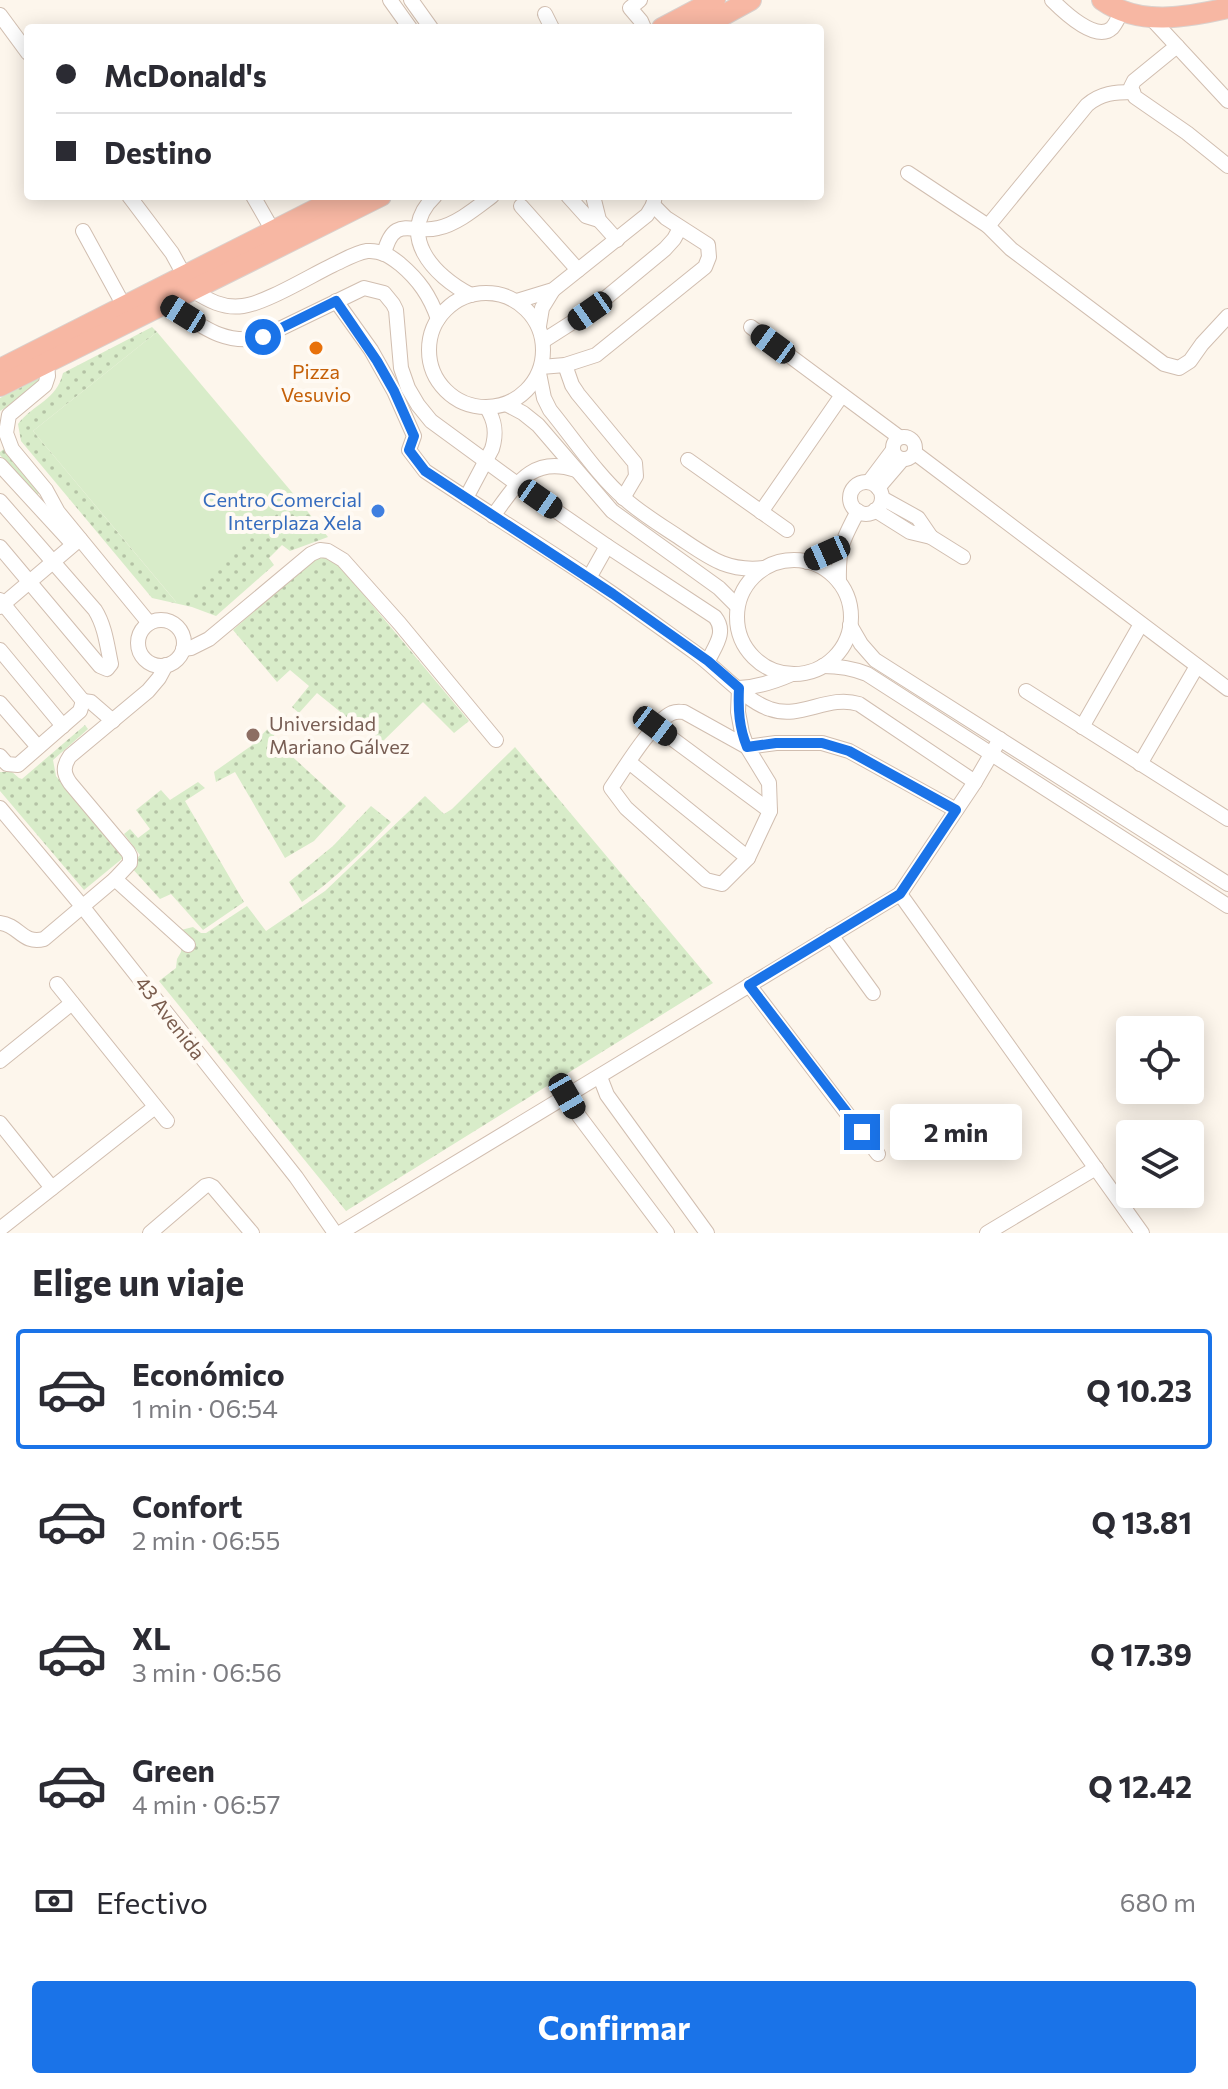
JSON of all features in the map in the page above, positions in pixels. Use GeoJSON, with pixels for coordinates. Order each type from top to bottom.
{"type":"FeatureCollection","features":[{"type":"Feature","properties":{"kind":"highway"},"geometry":{"type":"LineString","coordinates":[[670,24],[715,0]]}},
{"type":"Feature","properties":{"kind":"highway"},"geometry":{"type":"LineString","coordinates":[[707,24],[751,0]]}},
{"type":"Feature","properties":{"kind":"highway"},"geometry":{"type":"LineString","coordinates":[[1102,0],[1187,17],[1228,8]]}},
{"type":"Feature","properties":{"kind":"highway"},"geometry":{"type":"LineString","coordinates":[[0,386],[166,303],[188,283],[273,231],[334,200]]}},
{"type":"Feature","properties":{"kind":"highway"},"geometry":{"type":"LineString","coordinates":[[0,369],[124,306],[188,283],[372,200]]}},
{"type":"Feature","properties":{"kind":"street"},"geometry":{"type":"LineString","coordinates":[[390,0],[407,24]]}},
{"type":"Feature","properties":{"kind":"street"},"geometry":{"type":"LineString","coordinates":[[411,0],[428,24]]}},
{"type":"Feature","properties":{"kind":"street"},"geometry":{"type":"LineString","coordinates":[[1052,0],[1080,24],[1096,32],[1111,29],[1122,6]]}},
{"type":"Feature","properties":{"kind":"street"},"geometry":{"type":"LineString","coordinates":[[630,3],[642,24]]}},
{"type":"Feature","properties":{"kind":"street"},"geometry":{"type":"LineString","coordinates":[[1154,9],[1177,46],[1228,101]]}},
{"type":"Feature","properties":{"kind":"street"},"geometry":{"type":"LineString","coordinates":[[545,14],[550,24]]}},
{"type":"Feature","properties":{"kind":"street"},"geometry":{"type":"LineString","coordinates":[[0,15],[24,48]]}},
{"type":"Feature","properties":{"kind":"street"},"geometry":{"type":"LineString","coordinates":[[1177,46],[1134,81],[1131,87],[1135,97],[1228,166]]}},
{"type":"Feature","properties":{"kind":"street"},"geometry":{"type":"LineString","coordinates":[[988,226],[1087,105],[1096,97],[1133,92]]}},
{"type":"Feature","properties":{"kind":"street"},"geometry":{"type":"LineString","coordinates":[[908,173],[988,226],[1011,249],[1164,364],[1179,368],[1190,361],[1228,316]]}},
{"type":"Feature","properties":{"kind":"street"},"geometry":{"type":"LineString","coordinates":[[132,200],[172,253],[188,283],[208,300],[223,306],[259,302],[357,253],[368,251],[392,256],[410,271],[432,301],[438,319]]}},
{"type":"Feature","properties":{"kind":"street"},"geometry":{"type":"LineString","coordinates":[[255,200],[273,231]]}},
{"type":"Feature","properties":{"kind":"street"},"geometry":{"type":"LineString","coordinates":[[432,200],[421,214],[419,242],[439,274],[471,295]]}},
{"type":"Feature","properties":{"kind":"street"},"geometry":{"type":"LineString","coordinates":[[384,254],[395,232],[410,227],[437,229],[449,225],[486,200]]}},
{"type":"Feature","properties":{"kind":"street"},"geometry":{"type":"LineString","coordinates":[[572,200],[586,216],[599,220]]}},
{"type":"Feature","properties":{"kind":"street"},"geometry":{"type":"LineString","coordinates":[[594,200],[599,220],[617,240]]}},
{"type":"Feature","properties":{"kind":"street"},"geometry":{"type":"LineString","coordinates":[[539,326],[542,308],[553,290],[647,215],[654,201],[666,218],[708,245],[709,257],[705,267],[596,355],[540,370]]}},
{"type":"Feature","properties":{"kind":"street"},"geometry":{"type":"LineString","coordinates":[[521,206],[578,270]]}},
{"type":"Feature","properties":{"kind":"street"},"geometry":{"type":"LineString","coordinates":[[543,341],[590,311],[655,258],[674,239],[680,228]]}},
{"type":"Feature","properties":{"kind":"street"},"geometry":{"type":"LineString","coordinates":[[83,231],[124,306]]}},
{"type":"Feature","properties":{"kind":"street"},"geometry":{"type":"LineString","coordinates":[[166,303],[215,334],[239,340],[263,337],[364,288],[378,290],[389,298],[396,310],[401,368],[408,388],[431,421],[517,484],[715,617],[720,623],[721,635],[708,661]]}},
{"type":"Feature","properties":{"kind":"street"},"geometry":{"type":"LineString","coordinates":[[517,301],[553,290]]}},
{"type":"Feature","properties":{"kind":"street"},"geometry":{"type":"LineString","coordinates":[[494,293],[517,301],[530,312],[539,326],[543,341],[540,370],[531,386],[520,397],[506,404],[487,408],[466,404],[448,394],[436,378],[429,358],[430,338],[438,319],[452,304],[471,295],[494,293]]}},
{"type":"Feature","properties":{"kind":"street"},"geometry":{"type":"LineString","coordinates":[[336,301],[371,350],[394,391],[414,436],[409,450],[425,471],[589,578],[708,661],[757,703],[769,709],[795,713],[843,701],[859,704],[975,782]]}},
{"type":"Feature","properties":{"kind":"street"},"geometry":{"type":"LineString","coordinates":[[751,327],[842,395],[902,450],[1228,689]]}},
{"type":"Feature","properties":{"kind":"street"},"geometry":{"type":"LineString","coordinates":[[47,362],[45,385],[9,415],[6,433],[12,449],[46,490],[77,542]]}},
{"type":"Feature","properties":{"kind":"street"},"geometry":{"type":"LineString","coordinates":[[565,365],[578,394],[635,463],[636,476],[623,498]]}},
{"type":"Feature","properties":{"kind":"street"},"geometry":{"type":"LineString","coordinates":[[540,370],[544,398],[550,410],[623,498],[643,513],[720,564],[749,570],[785,561],[807,562],[825,569],[839,582],[849,603],[850,625],[836,655],[823,666],[803,674],[781,673],[761,665],[745,649],[737,629],[737,606],[747,584],[765,568]]}},
{"type":"Feature","properties":{"kind":"street"},"geometry":{"type":"LineString","coordinates":[[761,512],[842,395]]}},
{"type":"Feature","properties":{"kind":"street"},"geometry":{"type":"LineString","coordinates":[[506,404],[538,425],[612,511],[719,588],[737,606]]}},
{"type":"Feature","properties":{"kind":"street"},"geometry":{"type":"LineString","coordinates":[[466,498],[492,449],[496,432],[487,408]]}},
{"type":"Feature","properties":{"kind":"street"},"geometry":{"type":"LineString","coordinates":[[902,450],[876,495],[870,513],[858,511],[851,503],[851,492],[858,484],[876,495],[918,518],[931,537],[963,557]]}},
{"type":"Feature","properties":{"kind":"street"},"geometry":{"type":"LineString","coordinates":[[688,460],[787,530]]}},
{"type":"Feature","properties":{"kind":"street"},"geometry":{"type":"LineString","coordinates":[[0,465],[77,542],[146,625]]}},
{"type":"Feature","properties":{"kind":"street"},"geometry":{"type":"LineString","coordinates":[[493,516],[525,476],[555,465],[576,470]]}},
{"type":"Feature","properties":{"kind":"street"},"geometry":{"type":"LineString","coordinates":[[0,501],[95,610],[101,621],[111,664],[109,668],[100,666],[0,547]]}},
{"type":"Feature","properties":{"kind":"street"},"geometry":{"type":"LineString","coordinates":[[839,582],[838,561],[842,542],[858,511]]}},
{"type":"Feature","properties":{"kind":"street"},"geometry":{"type":"LineString","coordinates":[[77,542],[1,604],[83,701],[91,702],[113,721]]}},
{"type":"Feature","properties":{"kind":"street"},"geometry":{"type":"LineString","coordinates":[[807,562],[842,542]]}},
{"type":"Feature","properties":{"kind":"street"},"geometry":{"type":"LineString","coordinates":[[589,578],[607,546]]}},
{"type":"Feature","properties":{"kind":"street"},"geometry":{"type":"LineString","coordinates":[[183,649],[209,639],[311,554],[328,551],[343,560],[380,601],[496,740]]}},
{"type":"Feature","properties":{"kind":"street"},"geometry":{"type":"LineString","coordinates":[[164,619],[182,633],[183,649],[177,659],[166,665],[152,664],[141,655],[138,640],[146,625],[164,619]]}},
{"type":"Feature","properties":{"kind":"street"},"geometry":{"type":"LineString","coordinates":[[1082,727],[1141,624]]}},
{"type":"Feature","properties":{"kind":"street"},"geometry":{"type":"LineString","coordinates":[[850,625],[875,660],[1228,884]]}},
{"type":"Feature","properties":{"kind":"street"},"geometry":{"type":"LineString","coordinates":[[0,650],[63,726]]}},
{"type":"Feature","properties":{"kind":"street"},"geometry":{"type":"LineString","coordinates":[[0,923],[8,924],[35,942],[44,939],[130,863],[130,856],[70,783],[64,768],[70,756],[148,691],[166,665]]}},
{"type":"Feature","properties":{"kind":"street"},"geometry":{"type":"LineString","coordinates":[[823,666],[838,666],[867,674],[1228,906]]}},
{"type":"Feature","properties":{"kind":"street"},"geometry":{"type":"LineString","coordinates":[[1140,764],[1197,666]]}},
{"type":"Feature","properties":{"kind":"street"},"geometry":{"type":"LineString","coordinates":[[739,688],[757,687],[792,674]]}},
{"type":"Feature","properties":{"kind":"street"},"geometry":{"type":"LineString","coordinates":[[739,688],[738,712],[742,733],[747,747],[769,783],[770,811],[748,858],[722,884],[706,880],[626,808],[611,788],[655,726],[676,711],[684,712],[747,747],[776,743],[822,743],[849,751],[956,810]]}},
{"type":"Feature","properties":{"kind":"street"},"geometry":{"type":"LineString","coordinates":[[1026,691],[1228,819]]}},
{"type":"Feature","properties":{"kind":"street"},"geometry":{"type":"LineString","coordinates":[[0,756],[7,764],[18,765],[80,711],[83,701]]}},
{"type":"Feature","properties":{"kind":"street"},"geometry":{"type":"LineString","coordinates":[[0,703],[38,747]]}},
{"type":"Feature","properties":{"kind":"street"},"geometry":{"type":"LineString","coordinates":[[655,726],[770,811]]}},
{"type":"Feature","properties":{"kind":"street"},"geometry":{"type":"LineString","coordinates":[[337,1233],[900,894],[1000,739]]}},
{"type":"Feature","properties":{"kind":"street"},"geometry":{"type":"LineString","coordinates":[[629,762],[748,858]]}},
{"type":"Feature","properties":{"kind":"street","name":"43 Avenida"},"geometry":{"type":"LineString","coordinates":[[0,808],[82,906],[337,1233]]}},
{"type":"Feature","properties":{"kind":"street"},"geometry":{"type":"LineString","coordinates":[[115,879],[188,945]]}},
{"type":"Feature","properties":{"kind":"street"},"geometry":{"type":"LineString","coordinates":[[900,894],[1096,1168],[1135,1231]]}},
{"type":"Feature","properties":{"kind":"street"},"geometry":{"type":"LineString","coordinates":[[831,935],[873,993]]}},
{"type":"Feature","properties":{"kind":"street"},"geometry":{"type":"LineString","coordinates":[[57,984],[167,1121]]}},
{"type":"Feature","properties":{"kind":"street"},"geometry":{"type":"LineString","coordinates":[[749,985],[878,1154]]}},
{"type":"Feature","properties":{"kind":"street"},"geometry":{"type":"LineString","coordinates":[[0,1061],[72,1003]]}},
{"type":"Feature","properties":{"kind":"street"},"geometry":{"type":"LineString","coordinates":[[600,1077],[607,1095],[707,1233]]}},
{"type":"Feature","properties":{"kind":"street"},"geometry":{"type":"LineString","coordinates":[[567,1096],[667,1233]]}},
{"type":"Feature","properties":{"kind":"street"},"geometry":{"type":"LineString","coordinates":[[0,1229],[155,1107]]}},
{"type":"Feature","properties":{"kind":"street"},"geometry":{"type":"LineString","coordinates":[[0,1123],[52,1188]]}},
{"type":"Feature","properties":{"kind":"street"},"geometry":{"type":"LineString","coordinates":[[987,1233],[1096,1168]]}},
{"type":"Feature","properties":{"kind":"street"},"geometry":{"type":"LineString","coordinates":[[150,1233],[209,1185],[252,1233]]}},
{"type":"Feature","properties":{"kind":"green space"},"geometry":{"type":"Polygon","coordinates":[[[152,327],[157,332],[33,431],[176,602],[296,497],[328,537],[290,551],[282,545],[269,558],[274,565],[216,616],[152,598],[21,441],[18,424],[56,390],[63,373],[152,327]]]}},
{"type":"Feature","properties":{"kind":"green space"},"geometry":{"type":"Polygon","coordinates":[[[157,332],[296,497],[177,603],[33,431],[157,332]]]}},
{"type":"Feature","properties":{"kind":"green space"},"geometry":{"type":"Polygon","coordinates":[[[41,377],[29,393],[0,411],[0,398],[41,377]]]}},
{"type":"Feature","properties":{"kind":"green space"},"geometry":{"type":"Polygon","coordinates":[[[4,449],[41,492],[36,496],[0,455],[4,449]]]}},
{"type":"Feature","properties":{"kind":"green space"},"geometry":{"type":"Polygon","coordinates":[[[320,557],[330,557],[349,577],[469,721],[454,733],[423,702],[380,744],[317,693],[299,713],[292,707],[309,686],[290,670],[277,682],[233,630],[306,565],[320,557]]]}},
{"type":"Feature","properties":{"kind":"green space"},"geometry":{"type":"Polygon","coordinates":[[[280,716],[287,720],[272,738],[346,806],[314,841],[285,858],[235,772],[216,782],[214,772],[251,746],[280,716]]]}},
{"type":"Feature","properties":{"kind":"green space"},"geometry":{"type":"Polygon","coordinates":[[[85,725],[88,729],[53,760],[56,776],[123,858],[84,890],[0,791],[0,772],[12,772],[22,779],[85,725]]]}},
{"type":"Feature","properties":{"kind":"green space"},"geometry":{"type":"Polygon","coordinates":[[[515,747],[713,983],[346,1211],[159,981],[176,968],[181,952],[181,930],[193,927],[206,933],[247,906],[266,931],[325,891],[425,796],[444,814],[515,747]]]}},
{"type":"Feature","properties":{"kind":"green space"},"geometry":{"type":"Polygon","coordinates":[[[198,782],[205,788],[185,801],[244,902],[203,930],[171,894],[160,899],[130,866],[140,855],[124,834],[130,829],[138,838],[150,829],[136,810],[161,790],[170,800],[198,782]]]}},
{"type":"Feature","properties":{"kind":"green space"},"geometry":{"type":"Polygon","coordinates":[[[371,806],[391,822],[337,874],[302,902],[289,882],[333,846],[371,806]]]}},
{"type":"Feature","properties":{"kind":"place","name":"Pizza Vesuvio"},"geometry":{"type":"Point","coordinates":[316,348]}},
{"type":"Feature","properties":{"kind":"place","name":"Centro Comercial Interplaza Xela"},"geometry":{"type":"Point","coordinates":[378,511]}},
{"type":"Feature","properties":{"kind":"place","name":"Universidad Mariano Gálvez"},"geometry":{"type":"Point","coordinates":[253,735]}},
{"type":"Feature","properties":{"kind":"route"},"geometry":{"type":"LineString","coordinates":[[263,337],[336,301],[371,350],[394,391],[414,436],[409,450],[425,471],[589,578],[708,661],[739,688],[738,712],[747,747],[776,743],[822,743],[849,751],[956,810],[900,894],[749,985],[862,1132]]}}]}
